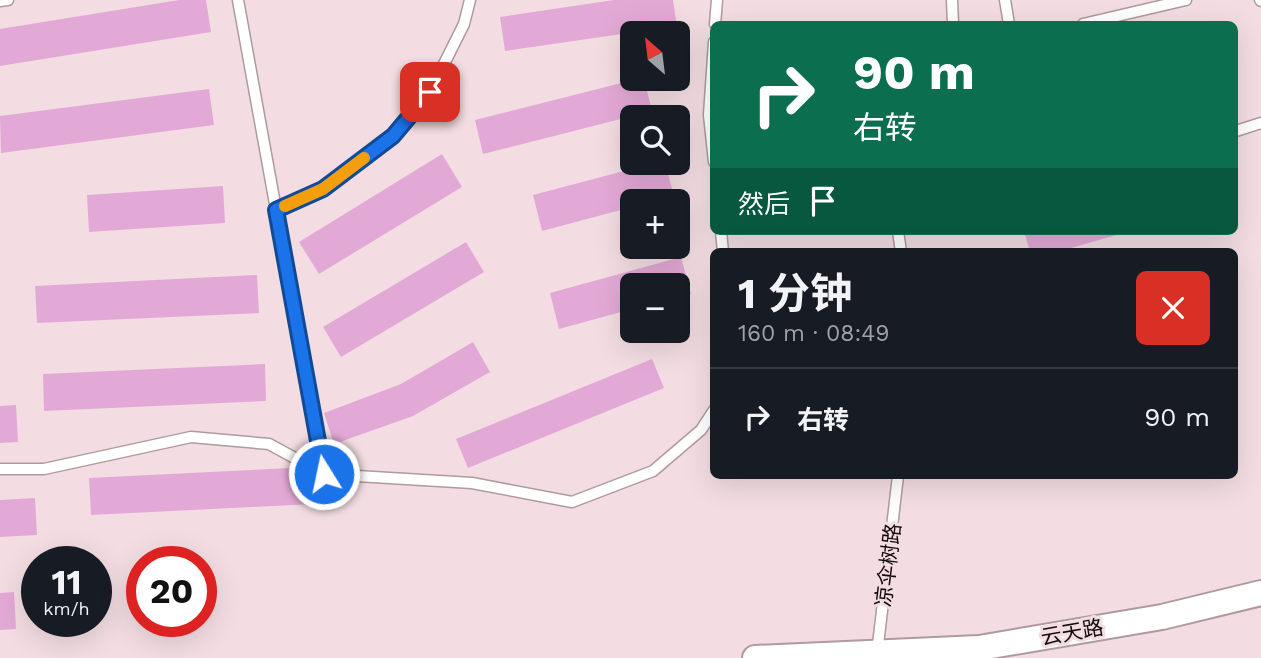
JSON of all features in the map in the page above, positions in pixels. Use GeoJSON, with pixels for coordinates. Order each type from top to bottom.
{"type":"FeatureCollection","features":[{"type":"Feature","properties":{"kind":"street","name":"云天路"},"geometry":{"type":"LineString","coordinates":[[755,658],[979,648],[1162,617],[1261,593]]}},
{"type":"Feature","properties":{"kind":"lane"},"geometry":{"type":"LineString","coordinates":[[0,1],[8,0]]}},
{"type":"Feature","properties":{"kind":"lane"},"geometry":{"type":"LineString","coordinates":[[238,0],[324,474]]}},
{"type":"Feature","properties":{"kind":"lane"},"geometry":{"type":"LineString","coordinates":[[276,210],[323,189],[393,136],[430,92],[464,24],[470,0]]}},
{"type":"Feature","properties":{"kind":"lane"},"geometry":{"type":"LineString","coordinates":[[715,21],[717,0]]}},
{"type":"Feature","properties":{"kind":"lane"},"geometry":{"type":"LineString","coordinates":[[952,0],[953,21]]}},
{"type":"Feature","properties":{"kind":"lane"},"geometry":{"type":"LineString","coordinates":[[1005,0],[1008,21]]}},
{"type":"Feature","properties":{"kind":"lane"},"geometry":{"type":"LineString","coordinates":[[1096,21],[1186,0]]}},
{"type":"Feature","properties":{"kind":"lane"},"geometry":{"type":"LineString","coordinates":[[710,100],[710,124]]}},
{"type":"Feature","properties":{"kind":"lane"},"geometry":{"type":"LineString","coordinates":[[1238,130],[1261,124]]}},
{"type":"Feature","properties":{"kind":"lane"},"geometry":{"type":"LineString","coordinates":[[0,470],[44,469],[191,437],[268,444],[324,474],[472,483],[572,502],[653,471],[701,430],[710,416]]}},
{"type":"Feature","properties":{"kind":"lane","name":"凉伞树路"},"geometry":{"type":"LineString","coordinates":[[877,653],[898,479]]}},
{"type":"Feature","properties":{"kind":"building"},"geometry":{"type":"Polygon","coordinates":[[[179,0],[206,0],[211,32],[0,66],[0,29],[179,0]]]}},
{"type":"Feature","properties":{"kind":"building"},"geometry":{"type":"Polygon","coordinates":[[[614,0],[673,0],[676,21],[620,21],[620,34],[505,51],[500,17],[614,0]]]}},
{"type":"Feature","properties":{"kind":"building"},"geometry":{"type":"Polygon","coordinates":[[[620,83],[620,91],[647,91],[650,105],[620,105],[620,119],[483,154],[475,120],[620,83]]]}},
{"type":"Feature","properties":{"kind":"building"},"geometry":{"type":"Polygon","coordinates":[[[209,89],[214,125],[1,153],[0,116],[209,89]]]}},
{"type":"Feature","properties":{"kind":"building"},"geometry":{"type":"Polygon","coordinates":[[[442,154],[462,187],[319,274],[299,242],[442,154]]]}},
{"type":"Feature","properties":{"kind":"building"},"geometry":{"type":"Polygon","coordinates":[[[620,172],[620,175],[668,175],[672,189],[620,189],[620,210],[542,231],[533,195],[620,172]]]}},
{"type":"Feature","properties":{"kind":"building"},"geometry":{"type":"Polygon","coordinates":[[[223,186],[225,223],[89,232],[87,195],[223,186]]]}},
{"type":"Feature","properties":{"kind":"building"},"geometry":{"type":"Polygon","coordinates":[[[1025,235],[1116,235],[1071,248],[1029,248],[1025,235]]]}},
{"type":"Feature","properties":{"kind":"building"},"geometry":{"type":"Polygon","coordinates":[[[466,242],[484,272],[341,357],[323,327],[466,242]]]}},
{"type":"Feature","properties":{"kind":"building"},"geometry":{"type":"Polygon","coordinates":[[[682,259],[685,273],[623,273],[682,259]]]}},
{"type":"Feature","properties":{"kind":"building"},"geometry":{"type":"Polygon","coordinates":[[[620,274],[620,312],[559,329],[550,293],[620,274]]]}},
{"type":"Feature","properties":{"kind":"building"},"geometry":{"type":"Polygon","coordinates":[[[257,275],[259,313],[37,323],[35,286],[257,275]]]}},
{"type":"Feature","properties":{"kind":"building"},"geometry":{"type":"Polygon","coordinates":[[[473,342],[490,372],[413,416],[334,444],[324,413],[401,384],[473,342]]]}},
{"type":"Feature","properties":{"kind":"building"},"geometry":{"type":"Polygon","coordinates":[[[652,359],[664,388],[468,468],[456,439],[652,359]]]}},
{"type":"Feature","properties":{"kind":"building"},"geometry":{"type":"Polygon","coordinates":[[[265,364],[266,401],[44,411],[43,374],[265,364]]]}},
{"type":"Feature","properties":{"kind":"building"},"geometry":{"type":"Polygon","coordinates":[[[16,405],[18,442],[0,443],[0,406],[16,405]]]}},
{"type":"Feature","properties":{"kind":"building"},"geometry":{"type":"Polygon","coordinates":[[[311,467],[313,504],[91,515],[89,478],[311,467]]]}},
{"type":"Feature","properties":{"kind":"building"},"geometry":{"type":"Polygon","coordinates":[[[35,498],[37,535],[0,537],[0,500],[35,498]]]}},
{"type":"Feature","properties":{"kind":"building"},"geometry":{"type":"Polygon","coordinates":[[[14,592],[16,629],[0,630],[0,593],[14,592]]]}},
{"type":"Feature","properties":{"kind":"slow traffic"},"geometry":{"type":"LineString","coordinates":[[285,206],[323,189],[364,158]]}},
{"type":"Feature","properties":{"kind":"route"},"geometry":{"type":"LineString","coordinates":[[324,474],[276,210],[323,189],[393,136],[430,92]]}}]}
